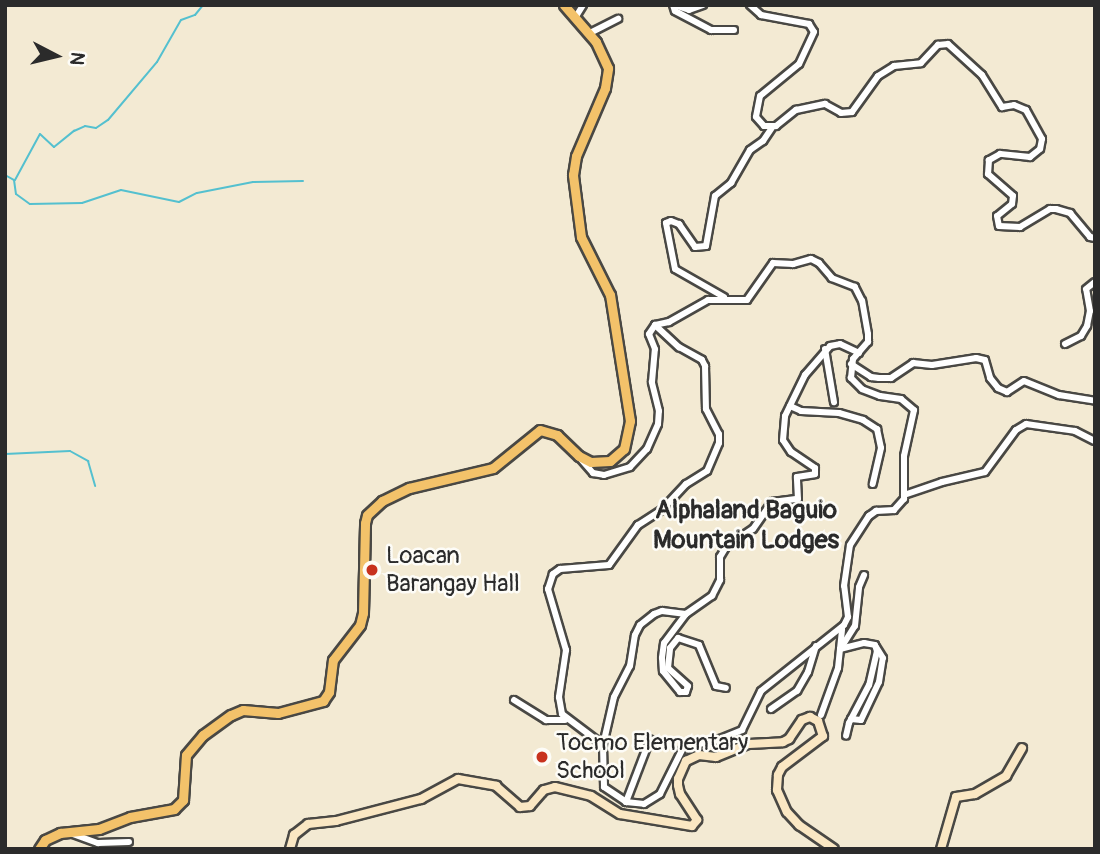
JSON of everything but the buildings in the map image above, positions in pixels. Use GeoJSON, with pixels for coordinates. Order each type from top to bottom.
{"type":"FeatureCollection","features":[{"type":"Feature","properties":{"kind":"main road"},"geometry":{"type":"LineString","coordinates":[[38,849],[50,837],[99,829],[130,817],[174,809],[183,800],[186,755],[198,739],[243,710],[268,713],[308,707],[327,697],[334,660],[357,632],[363,613],[365,523],[367,515],[382,501],[409,488],[493,468],[540,430],[557,435],[579,456],[598,463],[616,458],[624,449],[630,421],[610,295],[581,237],[573,175],[576,156],[608,76],[607,60],[565,5]]}},
{"type":"Feature","properties":{"kind":"street"},"geometry":{"type":"LineString","coordinates":[[574,19],[583,5]]}},
{"type":"Feature","properties":{"kind":"street"},"geometry":{"type":"LineString","coordinates":[[673,5],[690,10],[702,5]]}},
{"type":"Feature","properties":{"kind":"street"},"geometry":{"type":"LineString","coordinates":[[673,5],[675,10],[711,30],[734,30]]}},
{"type":"Feature","properties":{"kind":"street"},"geometry":{"type":"LineString","coordinates":[[750,5],[761,15],[809,24],[814,32],[799,64],[760,96],[757,104],[758,122],[773,127]]}},
{"type":"Feature","properties":{"kind":"street"},"geometry":{"type":"LineString","coordinates":[[588,34],[618,19]]}},
{"type":"Feature","properties":{"kind":"street"},"geometry":{"type":"LineString","coordinates":[[725,298],[674,269],[666,223],[671,221],[679,224],[695,247],[706,246],[715,195],[731,183],[750,150],[763,141],[773,127],[796,110],[825,104],[841,113],[852,111],[878,76],[894,66],[921,63],[938,45],[948,44],[982,75],[1002,107],[1014,105],[1026,110],[1042,139],[1040,149],[1030,157],[1000,154],[989,160],[988,174],[1013,196],[1012,204],[998,216],[999,226],[1020,227],[1050,208],[1070,213],[1095,238]]}},
{"type":"Feature","properties":{"kind":"street"},"geometry":{"type":"LineString","coordinates":[[579,456],[593,473],[604,475],[631,467],[647,449],[658,424],[659,411],[652,382],[655,349],[649,334],[655,325],[669,322],[708,300],[747,300],[773,262],[793,264],[814,260],[832,278],[859,291],[869,334],[868,342],[851,364],[851,378],[862,389],[880,397],[901,399],[913,407],[904,456],[904,495],[900,506],[876,511],[869,516],[850,545],[845,586],[848,617],[842,627],[755,697],[742,730],[727,737],[682,748],[657,797],[644,804],[626,802],[604,787],[603,745],[614,697],[631,667],[635,635],[640,625],[662,611],[686,614]]}},
{"type":"Feature","properties":{"kind":"street"},"geometry":{"type":"LineString","coordinates":[[1065,344],[1081,336],[1087,326],[1090,311],[1086,289],[1095,282]]}},
{"type":"Feature","properties":{"kind":"street"},"geometry":{"type":"LineString","coordinates":[[663,332],[669,322]]}},
{"type":"Feature","properties":{"kind":"street"},"geometry":{"type":"LineString","coordinates":[[565,720],[559,696],[566,650],[550,603],[548,589],[553,574],[560,569],[612,563],[624,541],[638,525],[663,509],[686,484],[707,471],[719,443],[717,425],[705,402],[705,366],[655,325]]}},
{"type":"Feature","properties":{"kind":"street"},"geometry":{"type":"LineString","coordinates":[[726,688],[716,686],[699,645],[689,639],[678,638],[673,642],[668,656],[668,668],[688,686],[686,692],[680,692],[663,671],[664,643],[686,614],[712,596],[720,580],[720,557],[726,547],[752,529],[772,502],[798,499],[797,477],[812,475],[816,471],[791,452],[783,440],[790,406],[805,375],[825,349],[840,344],[859,353]]}},
{"type":"Feature","properties":{"kind":"street"},"geometry":{"type":"LineString","coordinates":[[825,349],[834,402]]}},
{"type":"Feature","properties":{"kind":"street"},"geometry":{"type":"LineString","coordinates":[[851,364],[871,377],[891,378],[914,363],[932,365],[976,358],[985,360],[990,378],[998,388],[1007,392],[1024,381],[1042,386],[1059,396],[1095,401]]}},
{"type":"Feature","properties":{"kind":"street"},"geometry":{"type":"LineString","coordinates":[[790,406],[801,411],[839,412],[863,420],[877,429],[881,448],[873,484]]}},
{"type":"Feature","properties":{"kind":"street"},"geometry":{"type":"LineString","coordinates":[[904,495],[985,471],[1021,426],[1075,431],[1095,440]]}},
{"type":"Feature","properties":{"kind":"street"},"geometry":{"type":"LineString","coordinates":[[840,649],[855,626],[859,587],[864,575]]}},
{"type":"Feature","properties":{"kind":"street"},"geometry":{"type":"LineString","coordinates":[[821,715],[838,668],[842,627]]}},
{"type":"Feature","properties":{"kind":"street"},"geometry":{"type":"LineString","coordinates":[[840,649],[864,643],[875,645],[876,665],[846,736]]}},
{"type":"Feature","properties":{"kind":"street"},"geometry":{"type":"LineString","coordinates":[[771,709],[797,691],[808,672],[816,646]]}},
{"type":"Feature","properties":{"kind":"street"},"geometry":{"type":"LineString","coordinates":[[514,700],[546,720],[565,720],[603,745]]}},
{"type":"Feature","properties":{"kind":"street"},"geometry":{"type":"LineString","coordinates":[[290,849],[294,835],[308,824],[336,821],[407,803],[434,794],[458,779],[496,786],[520,807],[530,806],[544,790],[555,787],[591,796],[620,814],[692,826],[697,820],[680,794],[678,785],[686,761],[699,755],[716,757],[749,744],[783,742],[789,739],[802,720],[810,717],[818,721],[823,736],[782,767],[778,775],[777,790],[787,812],[799,825],[834,849]]}},
{"type":"Feature","properties":{"kind":"street"},"geometry":{"type":"LineString","coordinates":[[626,802],[650,739]]}},
{"type":"Feature","properties":{"kind":"street"},"geometry":{"type":"LineString","coordinates":[[941,849],[957,797],[975,794],[1006,776],[1022,748]]}},
{"type":"Feature","properties":{"kind":"street"},"geometry":{"type":"LineString","coordinates":[[68,832],[98,843],[129,842]]}},
{"type":"Feature","properties":{"kind":"waterway"},"geometry":{"type":"LineString","coordinates":[[15,180],[40,134],[54,147],[74,131],[85,126],[96,128],[108,120],[157,62],[181,20],[195,15],[203,5]]}},
{"type":"Feature","properties":{"kind":"waterway"},"geometry":{"type":"LineString","coordinates":[[5,175],[14,180],[16,194],[30,204],[82,203],[121,190],[179,202],[197,193],[253,182],[303,181]]}},
{"type":"Feature","properties":{"kind":"waterway"},"geometry":{"type":"LineString","coordinates":[[5,454],[70,451],[88,461],[95,486]]}},
{"type":"Feature","properties":{"kind":"place","name":"Loacan Barangay Hall"},"geometry":{"type":"Point","coordinates":[372,570]}},
{"type":"Feature","properties":{"kind":"place","name":"Tocmo Elementary School"},"geometry":{"type":"Point","coordinates":[542,757]}},
{"type":"Feature","properties":{"kind":"district","name":"Alphaland Baguio Mountain Lodges"},"geometry":{"type":"Point","coordinates":[746,526]}}]}
